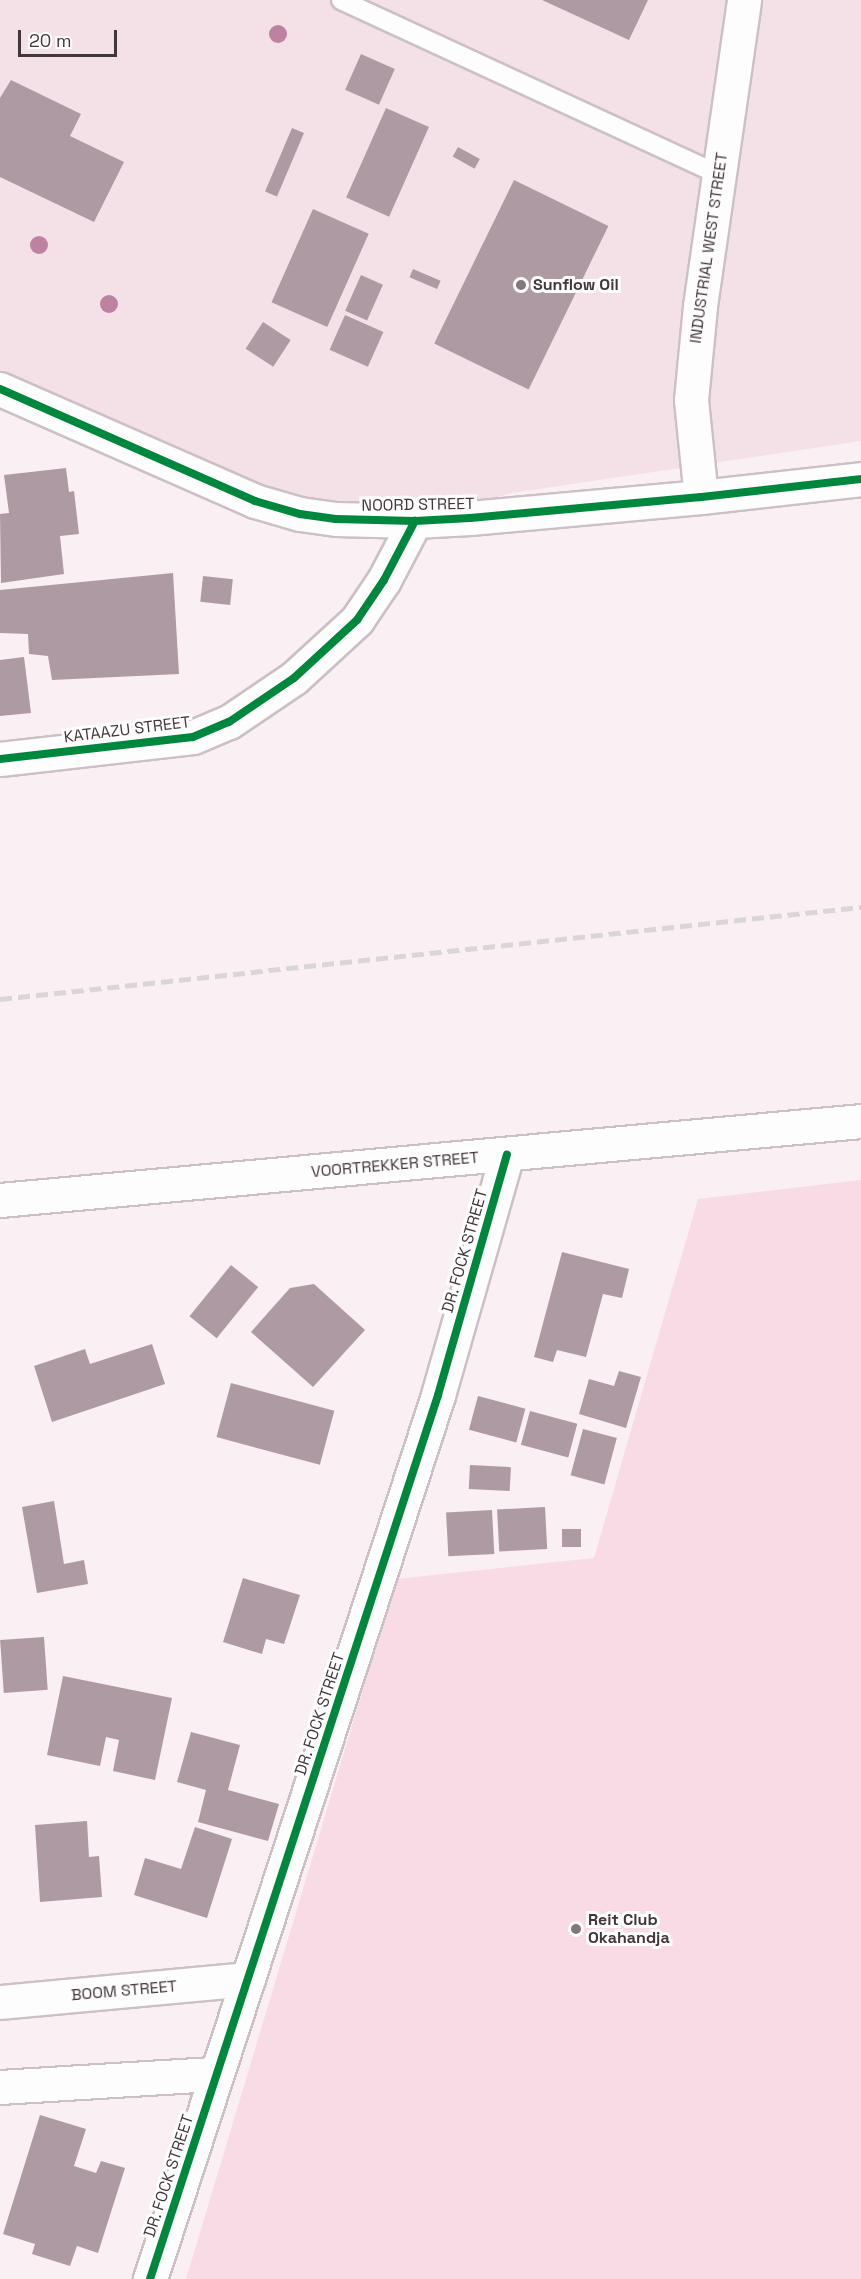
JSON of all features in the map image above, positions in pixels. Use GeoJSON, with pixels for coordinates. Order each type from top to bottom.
{"type":"FeatureCollection","features":[{"type":"Feature","properties":{"kind":"street","name":"INDUSTRIAL WEST STREET"},"geometry":{"type":"LineString","coordinates":[[701,497],[691,400],[700,306],[744,0]]}},
{"type":"Feature","properties":{"kind":"street","name":"NOORD STREET"},"geometry":{"type":"LineString","coordinates":[[0,389],[255,501],[300,514],[336,519],[415,521],[701,497],[861,479]]}},
{"type":"Feature","properties":{"kind":"street","name":"KATAAZU STREET"},"geometry":{"type":"LineString","coordinates":[[0,759],[193,737],[229,722],[294,678],[357,620],[384,580],[415,521]]}},
{"type":"Feature","properties":{"kind":"street","name":"VOORTREKKER STREET"},"geometry":{"type":"LineString","coordinates":[[0,1200],[861,1121]]}},
{"type":"Feature","properties":{"kind":"street","name":"DR. FOCK STREET"},"geometry":{"type":"LineString","coordinates":[[150,2279],[438,1395],[507,1155]]}},
{"type":"Feature","properties":{"kind":"street","name":"BOOM STREET"},"geometry":{"type":"LineString","coordinates":[[0,2002],[248,1979]]}},
{"type":"Feature","properties":{"kind":"street"},"geometry":{"type":"LineString","coordinates":[[0,2086],[215,2074]]}},
{"type":"Feature","properties":{"kind":"lane"},"geometry":{"type":"LineString","coordinates":[[341,0],[718,175]]}},
{"type":"Feature","properties":{"kind":"shaded area"},"geometry":{"type":"Polygon","coordinates":[[[0,0],[861,0],[861,441],[512,493],[415,521],[336,519],[0,385],[0,0]]]}},
{"type":"Feature","properties":{"kind":"shaded area","name":"Reit Club Okahandja"},"geometry":{"type":"Polygon","coordinates":[[[861,1180],[861,2279],[186,2279],[396,1579],[594,1558],[698,1199],[861,1180]]]}},
{"type":"Feature","properties":{"kind":"building"},"geometry":{"type":"Polygon","coordinates":[[[542,0],[648,0],[629,40],[542,0]]]}},
{"type":"Feature","properties":{"kind":"building"},"geometry":{"type":"Polygon","coordinates":[[[361,54],[395,69],[379,105],[345,90],[361,54]]]}},
{"type":"Feature","properties":{"kind":"building"},"geometry":{"type":"Polygon","coordinates":[[[11,80],[81,114],[70,136],[124,162],[94,222],[0,177],[0,98],[11,80]]]}},
{"type":"Feature","properties":{"kind":"building"},"geometry":{"type":"Polygon","coordinates":[[[386,108],[429,127],[389,217],[346,198],[386,108]]]}},
{"type":"Feature","properties":{"kind":"building"},"geometry":{"type":"Polygon","coordinates":[[[292,128],[304,133],[277,197],[265,192],[292,128]]]}},
{"type":"Feature","properties":{"kind":"building"},"geometry":{"type":"Polygon","coordinates":[[[458,147],[480,159],[475,169],[453,157],[458,147]]]}},
{"type":"Feature","properties":{"kind":"building","name":"Sunflow Oil"},"geometry":{"type":"Polygon","coordinates":[[[514,180],[608,226],[529,390],[434,344],[514,180]]]}},
{"type":"Feature","properties":{"kind":"building"},"geometry":{"type":"Polygon","coordinates":[[[313,209],[369,234],[327,327],[272,302],[313,209]]]}},
{"type":"Feature","properties":{"kind":"building"},"geometry":{"type":"Polygon","coordinates":[[[413,269],[441,281],[437,289],[409,277],[413,269]]]}},
{"type":"Feature","properties":{"kind":"building"},"geometry":{"type":"Polygon","coordinates":[[[361,275],[383,285],[367,320],[345,311],[361,275]]]}},
{"type":"Feature","properties":{"kind":"building"},"geometry":{"type":"Polygon","coordinates":[[[345,315],[383,332],[368,367],[330,350],[345,315]]]}},
{"type":"Feature","properties":{"kind":"building"},"geometry":{"type":"Polygon","coordinates":[[[263,322],[291,340],[273,367],[246,349],[263,322]]]}},
{"type":"Feature","properties":{"kind":"building"},"geometry":{"type":"Polygon","coordinates":[[[66,468],[69,492],[74,491],[79,534],[60,536],[64,574],[1,583],[0,514],[9,513],[4,475],[66,468]]]}},
{"type":"Feature","properties":{"kind":"building"},"geometry":{"type":"Polygon","coordinates":[[[173,573],[179,674],[52,680],[48,656],[29,654],[28,634],[0,633],[0,590],[173,573]]]}},
{"type":"Feature","properties":{"kind":"building"},"geometry":{"type":"Polygon","coordinates":[[[203,576],[233,579],[230,605],[200,602],[203,576]]]}},
{"type":"Feature","properties":{"kind":"building"},"geometry":{"type":"Polygon","coordinates":[[[24,657],[31,713],[0,716],[0,660],[24,657]]]}},
{"type":"Feature","properties":{"kind":"building"},"geometry":{"type":"Polygon","coordinates":[[[562,1252],[629,1269],[622,1298],[603,1294],[586,1357],[557,1350],[553,1362],[534,1357],[562,1252]]]}},
{"type":"Feature","properties":{"kind":"building"},"geometry":{"type":"Polygon","coordinates":[[[231,1265],[258,1287],[217,1338],[189,1316],[231,1265]]]}},
{"type":"Feature","properties":{"kind":"building"},"geometry":{"type":"Polygon","coordinates":[[[314,1284],[365,1330],[313,1387],[251,1332],[290,1288],[314,1284]]]}},
{"type":"Feature","properties":{"kind":"building"},"geometry":{"type":"Polygon","coordinates":[[[152,1344],[165,1384],[52,1422],[34,1366],[85,1349],[90,1364],[152,1344]]]}},
{"type":"Feature","properties":{"kind":"building"},"geometry":{"type":"Polygon","coordinates":[[[619,1371],[641,1377],[626,1428],[579,1414],[589,1379],[614,1386],[619,1371]]]}},
{"type":"Feature","properties":{"kind":"building"},"geometry":{"type":"Polygon","coordinates":[[[231,1383],[334,1411],[320,1465],[217,1437],[231,1383]]]}},
{"type":"Feature","properties":{"kind":"building"},"geometry":{"type":"Polygon","coordinates":[[[478,1396],[525,1409],[516,1442],[469,1430],[478,1396]]]}},
{"type":"Feature","properties":{"kind":"building"},"geometry":{"type":"Polygon","coordinates":[[[530,1411],[577,1424],[568,1457],[521,1445],[530,1411]]]}},
{"type":"Feature","properties":{"kind":"building"},"geometry":{"type":"Polygon","coordinates":[[[583,1429],[617,1438],[604,1484],[571,1475],[583,1429]]]}},
{"type":"Feature","properties":{"kind":"building"},"geometry":{"type":"Polygon","coordinates":[[[470,1465],[511,1467],[510,1491],[469,1489],[470,1465]]]}},
{"type":"Feature","properties":{"kind":"building"},"geometry":{"type":"Polygon","coordinates":[[[54,1501],[64,1564],[84,1560],[88,1584],[37,1593],[22,1507],[54,1501]]]}},
{"type":"Feature","properties":{"kind":"building"},"geometry":{"type":"Polygon","coordinates":[[[545,1507],[547,1549],[499,1551],[497,1510],[545,1507]]]}},
{"type":"Feature","properties":{"kind":"building"},"geometry":{"type":"Polygon","coordinates":[[[492,1510],[494,1554],[448,1556],[446,1512],[492,1510]]]}},
{"type":"Feature","properties":{"kind":"building"},"geometry":{"type":"Polygon","coordinates":[[[562,1529],[581,1529],[581,1547],[562,1547],[562,1529]]]}},
{"type":"Feature","properties":{"kind":"building"},"geometry":{"type":"Polygon","coordinates":[[[243,1578],[300,1595],[284,1644],[266,1639],[262,1654],[223,1642],[243,1578]]]}},
{"type":"Feature","properties":{"kind":"building"},"geometry":{"type":"Polygon","coordinates":[[[44,1637],[48,1690],[4,1693],[0,1640],[44,1637]]]}},
{"type":"Feature","properties":{"kind":"building"},"geometry":{"type":"Polygon","coordinates":[[[63,1676],[172,1698],[155,1780],[113,1771],[119,1740],[106,1737],[100,1766],[47,1755],[63,1676]]]}},
{"type":"Feature","properties":{"kind":"building"},"geometry":{"type":"Polygon","coordinates":[[[191,1732],[240,1745],[228,1790],[279,1804],[268,1841],[198,1822],[206,1790],[177,1782],[191,1732]]]}},
{"type":"Feature","properties":{"kind":"building"},"geometry":{"type":"Polygon","coordinates":[[[87,1821],[89,1857],[99,1856],[102,1897],[40,1902],[35,1825],[87,1821]]]}},
{"type":"Feature","properties":{"kind":"building"},"geometry":{"type":"Polygon","coordinates":[[[195,1827],[232,1839],[207,1918],[134,1895],[145,1858],[181,1869],[195,1827]]]}},
{"type":"Feature","properties":{"kind":"building"},"geometry":{"type":"Polygon","coordinates":[[[40,2115],[86,2129],[74,2166],[96,2173],[101,2161],[125,2168],[98,2253],[77,2246],[70,2266],[32,2254],[35,2244],[3,2234],[40,2115]]]}},
{"type":"Feature","properties":{"kind":"railway"},"geometry":{"type":"LineString","coordinates":[[0,999],[861,907]]}},
{"type":"Feature","properties":{"kind":"cycle path"},"geometry":{"type":"LineString","coordinates":[[0,389],[255,501],[300,514],[336,519],[415,521],[470,518],[701,497],[861,479]]}},
{"type":"Feature","properties":{"kind":"cycle path"},"geometry":{"type":"LineString","coordinates":[[0,759],[193,737],[229,722],[294,678],[357,620],[384,580],[415,521]]}},
{"type":"Feature","properties":{"kind":"cycle path"},"geometry":{"type":"LineString","coordinates":[[150,2279],[438,1395],[507,1155]]}},
{"type":"Feature","properties":{"kind":"place","name":"Sunflow Oil"},"geometry":{"type":"Point","coordinates":[521,285]}},
{"type":"Feature","properties":{"kind":"place","name":"Reit Club Okahandja"},"geometry":{"type":"Point","coordinates":[576,1929]}}]}
